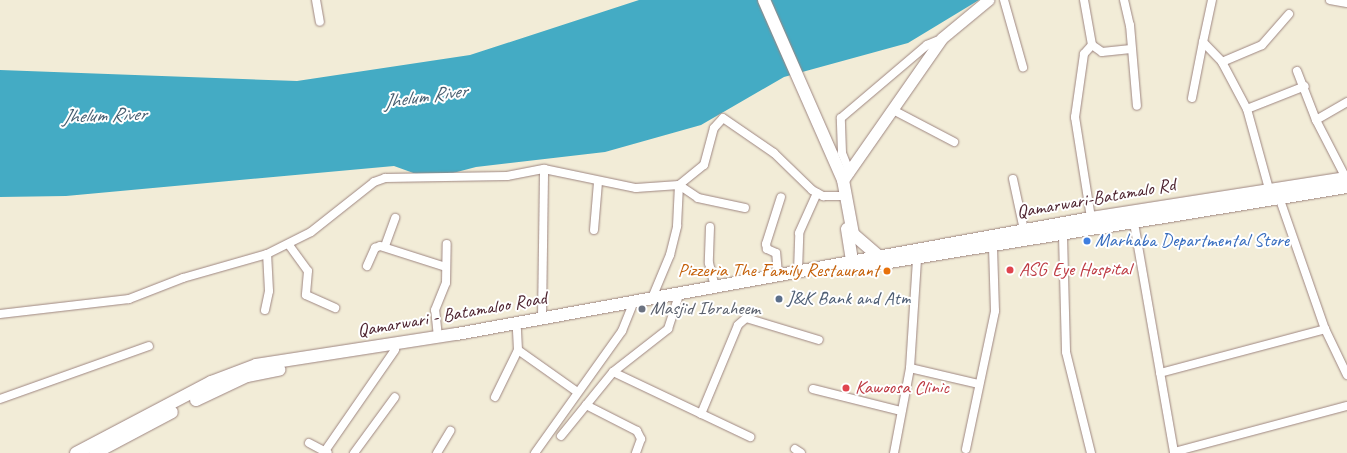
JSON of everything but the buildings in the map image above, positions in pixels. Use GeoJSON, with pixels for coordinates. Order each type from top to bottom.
{"type":"FeatureCollection","features":[{"type":"Feature","properties":{"kind":"main road"},"geometry":{"type":"LineString","coordinates":[[764,0],[805,96],[846,176],[845,195],[852,265],[917,260],[1063,236],[1279,197],[1347,187]]}},
{"type":"Feature","properties":{"kind":"main road","name":"Qamarwari-Batamalo Rd"},"geometry":{"type":"LineString","coordinates":[[852,265],[878,256],[1091,218],[1347,178]]}},
{"type":"Feature","properties":{"kind":"main road"},"geometry":{"type":"LineString","coordinates":[[845,195],[855,238],[878,256]]}},
{"type":"Feature","properties":{"kind":"main road","name":"Qamarwari - Batamaloo Road"},"geometry":{"type":"LineString","coordinates":[[76,453],[211,382],[249,367],[438,337],[778,274],[852,265]]}},
{"type":"Feature","properties":{"kind":"main road","name":"Qamarwari - Batamaloo Road"},"geometry":{"type":"LineString","coordinates":[[99,452],[247,376],[517,329],[852,265]]}},
{"type":"Feature","properties":{"kind":"street"},"geometry":{"type":"LineString","coordinates":[[316,0],[320,22]]}},
{"type":"Feature","properties":{"kind":"street"},"geometry":{"type":"LineString","coordinates":[[846,176],[839,126],[847,109],[927,45],[942,38],[988,0]]}},
{"type":"Feature","properties":{"kind":"street"},"geometry":{"type":"LineString","coordinates":[[1004,0],[1023,67]]}},
{"type":"Feature","properties":{"kind":"street"},"geometry":{"type":"LineString","coordinates":[[1084,0],[1092,45],[1102,52],[1131,49]]}},
{"type":"Feature","properties":{"kind":"street"},"geometry":{"type":"LineString","coordinates":[[1124,0],[1137,106]]}},
{"type":"Feature","properties":{"kind":"street"},"geometry":{"type":"LineString","coordinates":[[1192,98],[1212,0]]}},
{"type":"Feature","properties":{"kind":"street"},"geometry":{"type":"LineString","coordinates":[[1330,0],[1347,3]]}},
{"type":"Feature","properties":{"kind":"street"},"geometry":{"type":"LineString","coordinates":[[1222,62],[1262,45],[1289,14]]}},
{"type":"Feature","properties":{"kind":"street"},"geometry":{"type":"LineString","coordinates":[[846,176],[942,38]]}},
{"type":"Feature","properties":{"kind":"street"},"geometry":{"type":"LineString","coordinates":[[1203,42],[1222,62],[1247,109],[1269,189]]}},
{"type":"Feature","properties":{"kind":"street"},"geometry":{"type":"LineString","coordinates":[[1091,218],[1075,117],[1084,54],[1092,45]]}},
{"type":"Feature","properties":{"kind":"street"},"geometry":{"type":"LineString","coordinates":[[1297,71],[1305,86],[1316,120],[1347,178]]}},
{"type":"Feature","properties":{"kind":"street"},"geometry":{"type":"LineString","coordinates":[[1247,109],[1305,86]]}},
{"type":"Feature","properties":{"kind":"street"},"geometry":{"type":"LineString","coordinates":[[1316,120],[1347,102]]}},
{"type":"Feature","properties":{"kind":"street"},"geometry":{"type":"LineString","coordinates":[[893,110],[954,142]]}},
{"type":"Feature","properties":{"kind":"street"},"geometry":{"type":"LineString","coordinates":[[0,314],[129,299],[183,278],[267,254],[289,245],[380,179],[507,176],[544,169],[577,173],[598,182],[636,188],[679,184],[704,165],[714,128],[723,118],[774,153],[818,193],[845,195]]}},
{"type":"Feature","properties":{"kind":"street"},"geometry":{"type":"LineString","coordinates":[[542,318],[544,169]]}},
{"type":"Feature","properties":{"kind":"street"},"geometry":{"type":"LineString","coordinates":[[1013,179],[1024,230]]}},
{"type":"Feature","properties":{"kind":"street"},"geometry":{"type":"LineString","coordinates":[[594,230],[598,182]]}},
{"type":"Feature","properties":{"kind":"street"},"geometry":{"type":"LineString","coordinates":[[679,184],[698,198],[745,208]]}},
{"type":"Feature","properties":{"kind":"street"},"geometry":{"type":"LineString","coordinates":[[652,298],[670,255],[677,226],[679,184]]}},
{"type":"Feature","properties":{"kind":"street"},"geometry":{"type":"LineString","coordinates":[[798,271],[799,233],[818,193]]}},
{"type":"Feature","properties":{"kind":"street"},"geometry":{"type":"LineString","coordinates":[[778,274],[776,253],[767,249],[766,244],[781,197]]}},
{"type":"Feature","properties":{"kind":"street"},"geometry":{"type":"LineString","coordinates":[[1279,197],[1324,329],[1347,376]]}},
{"type":"Feature","properties":{"kind":"street"},"geometry":{"type":"LineString","coordinates":[[385,246],[395,218]]}},
{"type":"Feature","properties":{"kind":"street"},"geometry":{"type":"LineString","coordinates":[[1134,223],[1174,453],[1347,406]]}},
{"type":"Feature","properties":{"kind":"street"},"geometry":{"type":"LineString","coordinates":[[710,227],[709,263],[715,286]]}},
{"type":"Feature","properties":{"kind":"street"},"geometry":{"type":"LineString","coordinates":[[1063,236],[1066,352],[1091,453]]}},
{"type":"Feature","properties":{"kind":"street"},"geometry":{"type":"LineString","coordinates":[[438,337],[435,310],[445,287],[447,244]]}},
{"type":"Feature","properties":{"kind":"street"},"geometry":{"type":"LineString","coordinates":[[289,245],[308,272],[307,296],[335,308]]}},
{"type":"Feature","properties":{"kind":"street"},"geometry":{"type":"LineString","coordinates":[[367,266],[375,248],[385,246],[446,266]]}},
{"type":"Feature","properties":{"kind":"street"},"geometry":{"type":"LineString","coordinates":[[966,449],[995,311],[993,247]]}},
{"type":"Feature","properties":{"kind":"street"},"geometry":{"type":"LineString","coordinates":[[264,310],[269,291],[267,254]]}},
{"type":"Feature","properties":{"kind":"street"},"geometry":{"type":"LineString","coordinates":[[894,453],[910,368],[917,260]]}},
{"type":"Feature","properties":{"kind":"street"},"geometry":{"type":"LineString","coordinates":[[561,436],[613,372],[668,329],[678,299]]}},
{"type":"Feature","properties":{"kind":"street"},"geometry":{"type":"LineString","coordinates":[[535,453],[576,391],[622,331],[632,306]]}},
{"type":"Feature","properties":{"kind":"street"},"geometry":{"type":"LineString","coordinates":[[701,414],[738,325],[746,318],[819,340]]}},
{"type":"Feature","properties":{"kind":"street"},"geometry":{"type":"LineString","coordinates":[[495,397],[518,350],[517,329]]}},
{"type":"Feature","properties":{"kind":"street"},"geometry":{"type":"LineString","coordinates":[[1160,373],[1324,329]]}},
{"type":"Feature","properties":{"kind":"street"},"geometry":{"type":"LineString","coordinates":[[0,399],[149,346]]}},
{"type":"Feature","properties":{"kind":"street"},"geometry":{"type":"LineString","coordinates":[[309,443],[327,452],[395,350]]}},
{"type":"Feature","properties":{"kind":"street"},"geometry":{"type":"LineString","coordinates":[[518,350],[576,391]]}},
{"type":"Feature","properties":{"kind":"street"},"geometry":{"type":"LineString","coordinates":[[910,368],[979,384]]}},
{"type":"Feature","properties":{"kind":"street"},"geometry":{"type":"LineString","coordinates":[[613,372],[750,437]]}},
{"type":"Feature","properties":{"kind":"street"},"geometry":{"type":"LineString","coordinates":[[813,389],[902,411]]}},
{"type":"Feature","properties":{"kind":"street"},"geometry":{"type":"LineString","coordinates":[[354,453],[395,397]]}},
{"type":"Feature","properties":{"kind":"street"},"geometry":{"type":"LineString","coordinates":[[586,405],[637,431],[641,439],[636,453]]}},
{"type":"Feature","properties":{"kind":"street"},"geometry":{"type":"LineString","coordinates":[[436,453],[450,431]]}},
{"type":"Feature","properties":{"kind":"water","name":"Jhelum River"},"geometry":{"type":"Polygon","coordinates":[[[639,0],[979,0],[908,43],[784,77],[701,125],[605,152],[476,167],[430,179],[394,166],[66,196],[0,197],[0,70],[297,81],[470,55],[639,0]]]}},
{"type":"Feature","properties":{"kind":"place","name":"Marhaba Departmental Store"},"geometry":{"type":"Point","coordinates":[1087,241]}},
{"type":"Feature","properties":{"kind":"place","name":"ASG Eye Hospital"},"geometry":{"type":"Point","coordinates":[1010,270]}},
{"type":"Feature","properties":{"kind":"place","name":"Pizzeria The Family Restaurant"},"geometry":{"type":"Point","coordinates":[887,271]}},
{"type":"Feature","properties":{"kind":"place","name":"J&K Bank and Atm"},"geometry":{"type":"Point","coordinates":[779,299]}},
{"type":"Feature","properties":{"kind":"place","name":"Masjid Ibraheem"},"geometry":{"type":"Point","coordinates":[642,309]}},
{"type":"Feature","properties":{"kind":"place","name":"Kawoosa Clinic"},"geometry":{"type":"Point","coordinates":[846,388]}}]}
